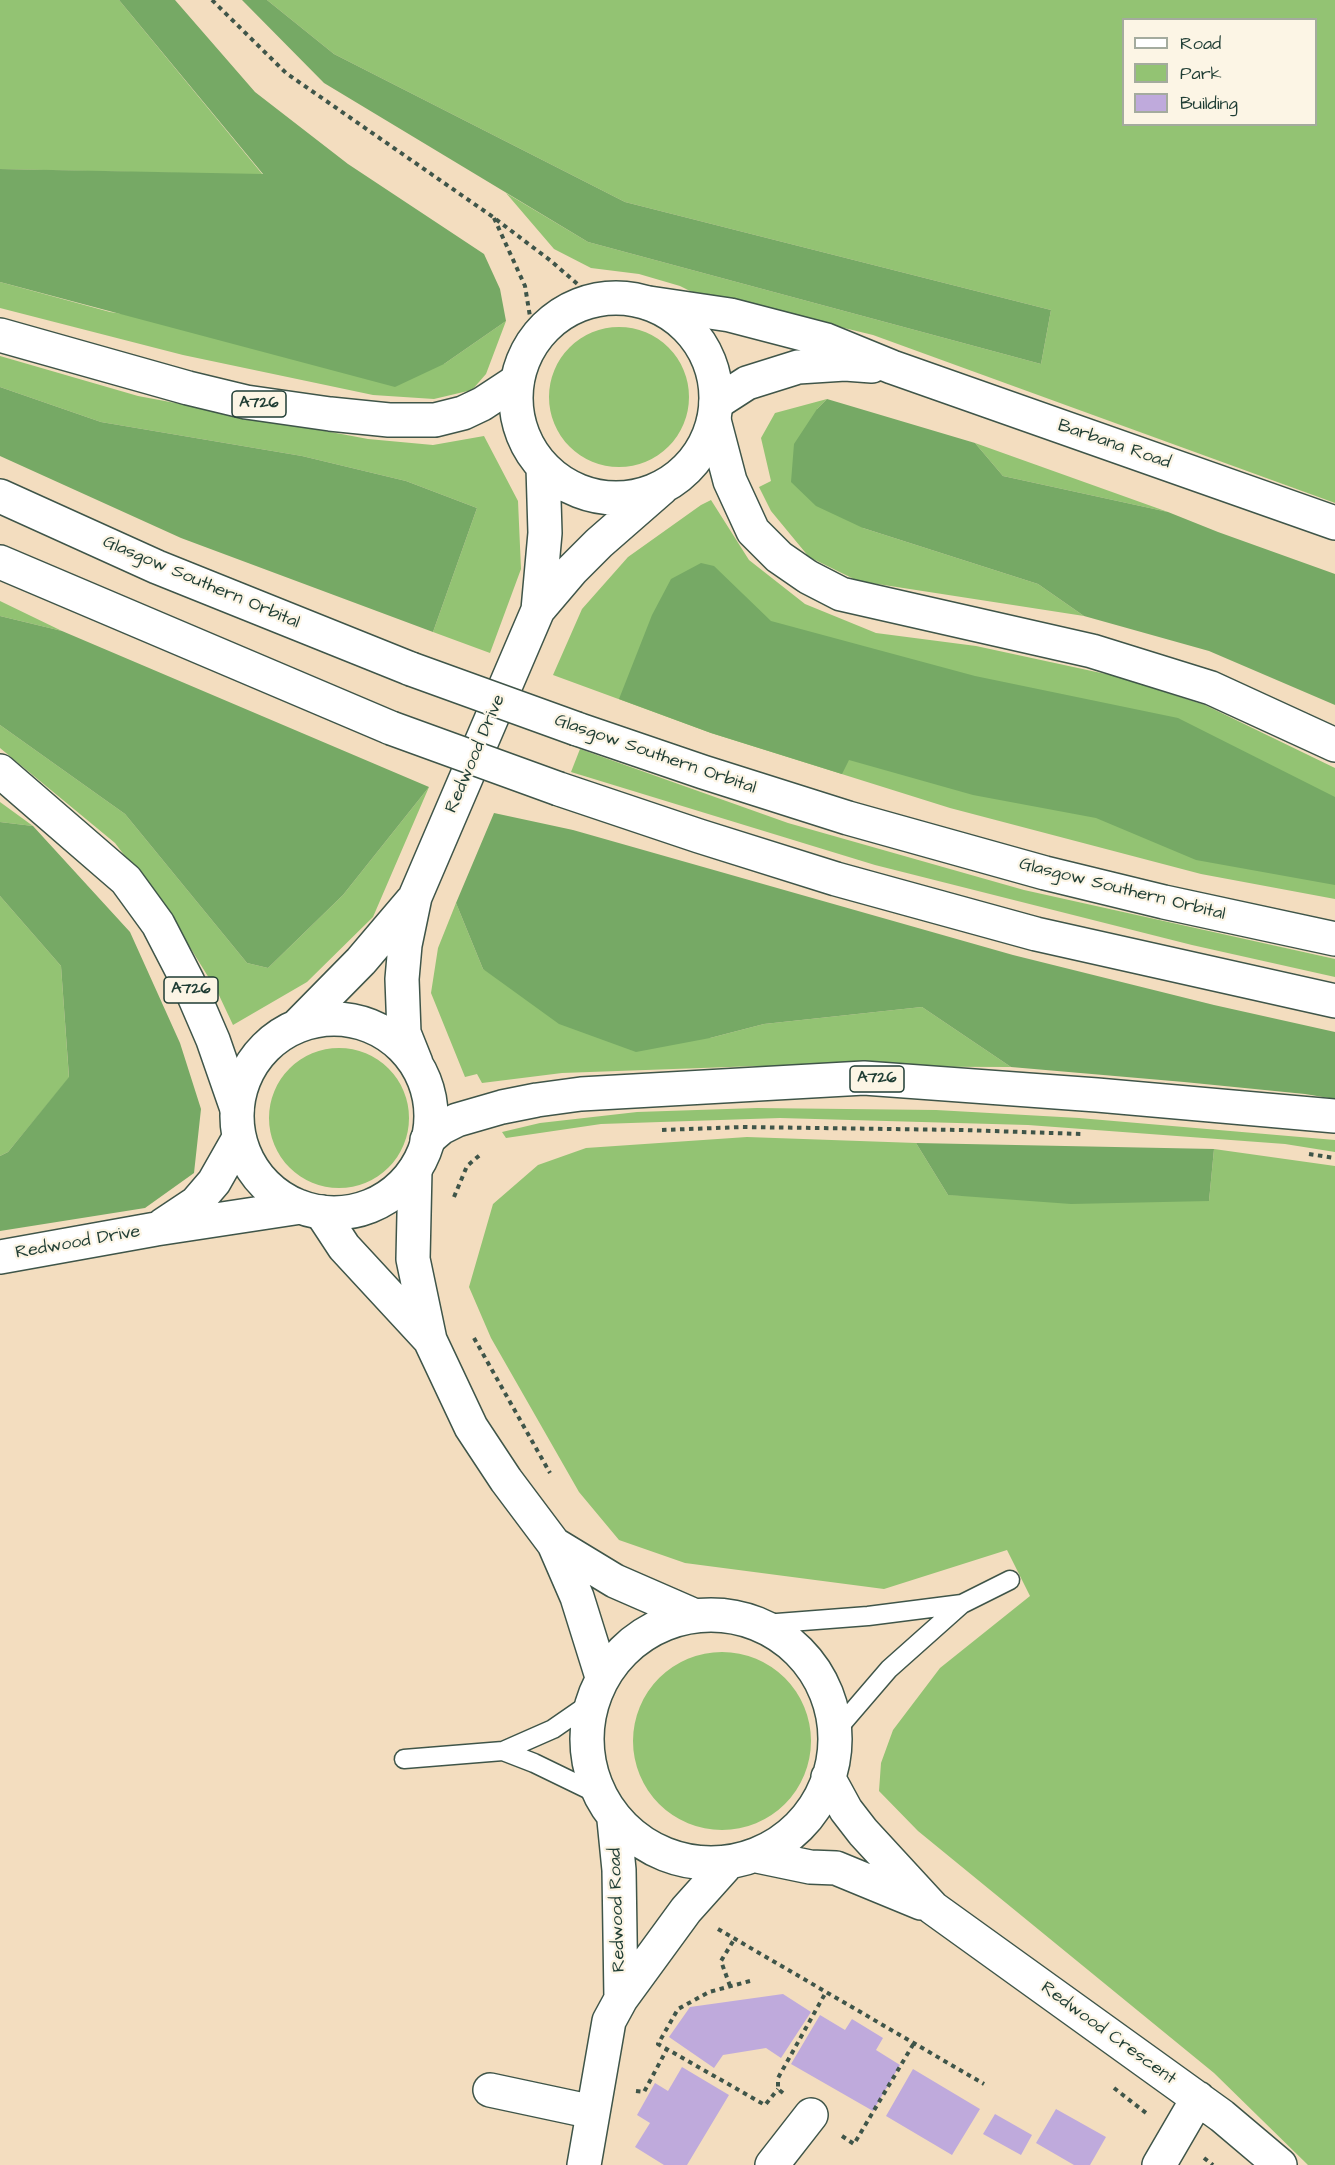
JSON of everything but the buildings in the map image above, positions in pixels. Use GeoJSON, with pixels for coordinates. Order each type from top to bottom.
{"type":"FeatureCollection","features":[{"type":"Feature","properties":{"kind":"main road"},"geometry":{"type":"LineString","coordinates":[[715,412],[706,442],[688,468],[662,488],[631,497],[600,497],[568,486],[543,467],[525,440],[519,425],[516,408],[517,381],[534,341],[552,321],[579,304],[611,298],[649,303],[674,315],[687,326],[711,364],[715,412],[730,481],[753,531],[779,557],[808,577],[841,594],[1092,651],[1211,688],[1335,745]]}},
{"type":"Feature","properties":{"kind":"main road","name":"Barbana Road"},"geometry":{"type":"LineString","coordinates":[[649,303],[730,315],[826,340],[892,367],[1335,523]]}},
{"type":"Feature","properties":{"kind":"main road","name":"A726"},"geometry":{"type":"LineString","coordinates":[[0,335],[246,402],[389,420],[435,420],[463,413],[482,404],[517,381]]}},
{"type":"Feature","properties":{"kind":"main road","name":"Barbana Road"},"geometry":{"type":"LineString","coordinates":[[715,412],[747,383],[798,367],[845,364],[892,367]]}},
{"type":"Feature","properties":{"kind":"main road","name":"Redwood Drive"},"geometry":{"type":"LineString","coordinates":[[416,1064],[404,1033],[402,979],[405,945],[415,897],[538,610],[545,524],[543,467]]}},
{"type":"Feature","properties":{"kind":"main road","name":"Redwood Drive"},"geometry":{"type":"LineString","coordinates":[[538,610],[592,550],[662,488]]}},
{"type":"Feature","properties":{"kind":"main road","name":"Glasgow Southern Orbital"},"geometry":{"type":"LineString","coordinates":[[0,496],[158,567],[411,669],[703,772],[837,814],[1045,873],[1164,902],[1335,939]]}},
{"type":"Feature","properties":{"kind":"main road"},"geometry":{"type":"LineString","coordinates":[[0,562],[391,728],[699,836],[836,879],[1014,928],[1335,1001]]}},
{"type":"Feature","properties":{"kind":"main road","name":"A726"},"geometry":{"type":"LineString","coordinates":[[0,771],[126,880],[158,924],[205,1021],[238,1124]]}},
{"type":"Feature","properties":{"kind":"main road","name":"Redwood Drive"},"geometry":{"type":"LineString","coordinates":[[298,1025],[361,961],[415,897]]}},
{"type":"Feature","properties":{"kind":"main road"},"geometry":{"type":"LineString","coordinates":[[430,1340],[311,1210],[272,1191],[250,1165],[238,1124],[243,1081],[259,1054],[283,1033],[298,1025],[311,1021],[341,1019],[370,1025],[396,1040],[416,1064],[428,1092],[431,1122],[428,1140],[416,1170],[413,1259],[430,1340],[471,1426],[554,1544],[577,1597],[597,1689]]}},
{"type":"Feature","properties":{"kind":"main road","name":"A726"},"geometry":{"type":"LineString","coordinates":[[428,1140],[441,1128],[457,1120],[502,1107],[559,1097],[593,1093],[864,1078],[1335,1116]]}},
{"type":"Feature","properties":{"kind":"main road","name":"Redwood Drive"},"geometry":{"type":"LineString","coordinates":[[156,1229],[196,1203],[214,1182],[238,1124]]}},
{"type":"Feature","properties":{"kind":"main road"},"geometry":{"type":"LineString","coordinates":[[311,1210],[349,1212],[376,1204],[399,1188],[416,1170]]}},
{"type":"Feature","properties":{"kind":"main road","name":"Redwood Drive"},"geometry":{"type":"LineString","coordinates":[[0,1257],[156,1229],[311,1210]]}},
{"type":"Feature","properties":{"kind":"main road"},"geometry":{"type":"LineString","coordinates":[[554,1544],[615,1581],[693,1615]]}},
{"type":"Feature","properties":{"kind":"main road"},"geometry":{"type":"LineString","coordinates":[[597,1689],[618,1655],[635,1641],[661,1626],[693,1615],[740,1616],[764,1624],[788,1640],[817,1674],[827,1700],[834,1733],[828,1777],[815,1806],[796,1830],[780,1844],[743,1859]]}},
{"type":"Feature","properties":{"kind":"main road","name":"Redwood Road"},"geometry":{"type":"LineString","coordinates":[[597,1689],[587,1721],[589,1763],[607,1808],[619,1870],[621,1999]]}},
{"type":"Feature","properties":{"kind":"main road","name":"Redwood Crescent"},"geometry":{"type":"LineString","coordinates":[[828,1777],[846,1810],[863,1832],[933,1908],[1198,2098],[1280,2165]]}},
{"type":"Feature","properties":{"kind":"main road","name":"Redwood Crescent"},"geometry":{"type":"LineString","coordinates":[[607,1808],[631,1834],[669,1857],[698,1863],[743,1859],[836,1868],[933,1908]]}},
{"type":"Feature","properties":{"kind":"main road","name":"Redwood Road"},"geometry":{"type":"LineString","coordinates":[[584,2165],[609,2021],[621,1999],[686,1910],[743,1859]]}},
{"type":"Feature","properties":{"kind":"main road"},"geometry":{"type":"LineString","coordinates":[[490,2090],[593,2112]]}},
{"type":"Feature","properties":{"kind":"main road"},"geometry":{"type":"LineString","coordinates":[[1159,2165],[1198,2098]]}},
{"type":"Feature","properties":{"kind":"main road"},"geometry":{"type":"LineString","coordinates":[[772,2165],[811,2115]]}},
{"type":"Feature","properties":{"kind":"lane"},"geometry":{"type":"LineString","coordinates":[[834,1733],[889,1669],[962,1604],[1010,1580]]}},
{"type":"Feature","properties":{"kind":"lane"},"geometry":{"type":"LineString","coordinates":[[764,1624],[868,1616],[962,1604]]}},
{"type":"Feature","properties":{"kind":"lane"},"geometry":{"type":"LineString","coordinates":[[404,1759],[503,1751],[553,1729],[597,1689]]}},
{"type":"Feature","properties":{"kind":"lane"},"geometry":{"type":"LineString","coordinates":[[503,1751],[534,1763],[607,1808]]}},
{"type":"Feature","properties":{"kind":"path"},"geometry":{"type":"LineString","coordinates":[[212,0],[286,73],[493,217],[551,261],[597,301]]}},
{"type":"Feature","properties":{"kind":"path"},"geometry":{"type":"LineString","coordinates":[[493,217],[525,286],[534,341]]}},
{"type":"Feature","properties":{"kind":"path"},"geometry":{"type":"LineString","coordinates":[[655,1130],[742,1127],[1082,1134]]}},
{"type":"Feature","properties":{"kind":"path"},"geometry":{"type":"LineString","coordinates":[[450,1205],[467,1166],[483,1153]]}},
{"type":"Feature","properties":{"kind":"path"},"geometry":{"type":"LineString","coordinates":[[1301,1153],[1335,1158]]}},
{"type":"Feature","properties":{"kind":"path"},"geometry":{"type":"LineString","coordinates":[[470,1332],[554,1478],[548,1495],[526,1507]]}},
{"type":"Feature","properties":{"kind":"path"},"geometry":{"type":"LineString","coordinates":[[686,1910],[984,2084]]}},
{"type":"Feature","properties":{"kind":"path"},"geometry":{"type":"LineString","coordinates":[[730,1986],[722,1960],[735,1938]]}},
{"type":"Feature","properties":{"kind":"path"},"geometry":{"type":"LineString","coordinates":[[750,1981],[709,1992],[678,2009],[658,2044],[765,2105],[778,2089],[778,2078],[826,1992]]}},
{"type":"Feature","properties":{"kind":"path"},"geometry":{"type":"LineString","coordinates":[[778,2089],[854,2144],[914,2043]]}},
{"type":"Feature","properties":{"kind":"green space"},"geometry":{"type":"Polygon","coordinates":[[[0,0],[119,0],[263,175],[0,169],[0,0]]]}},
{"type":"Feature","properties":{"kind":"green space"},"geometry":{"type":"Polygon","coordinates":[[[119,0],[175,0],[255,92],[348,164],[484,254],[500,289],[506,321],[444,364],[395,387],[0,282],[0,169],[263,174],[119,0]]]}},
{"type":"Feature","properties":{"kind":"green space"},"geometry":{"type":"Polygon","coordinates":[[[242,0],[267,0],[334,54],[625,202],[1051,310],[1041,364],[588,242],[324,83],[242,0]]]}},
{"type":"Feature","properties":{"kind":"green space"},"geometry":{"type":"Polygon","coordinates":[[[267,0],[1335,0],[1335,503],[873,335],[774,311],[712,302],[680,286],[639,274],[591,268],[554,249],[506,193],[588,242],[1041,364],[1051,310],[625,202],[334,54],[267,0]]]}},
{"type":"Feature","properties":{"kind":"green space"},"geometry":{"type":"Polygon","coordinates":[[[0,282],[110,312],[444,364],[506,321],[486,374],[472,390],[434,399],[373,395],[183,355],[0,308],[0,282]]]}},
{"type":"Feature","properties":{"kind":"green space"},"geometry":{"type":"Polygon","coordinates":[[[619,327],[646,332],[669,347],[684,370],[689,397],[684,424],[669,447],[646,462],[619,467],[592,462],[569,447],[554,424],[549,397],[554,370],[569,347],[592,332],[619,327]]]}},
{"type":"Feature","properties":{"kind":"green space"},"geometry":{"type":"Polygon","coordinates":[[[0,356],[138,396],[368,439],[433,445],[484,436],[518,501],[521,569],[490,653],[433,632],[477,508],[406,481],[302,456],[101,422],[0,387],[0,356]]]}},
{"type":"Feature","properties":{"kind":"green space"},"geometry":{"type":"Polygon","coordinates":[[[0,387],[101,422],[302,456],[406,481],[477,508],[433,632],[181,538],[0,456],[0,387]]]}},
{"type":"Feature","properties":{"kind":"green space"},"geometry":{"type":"Polygon","coordinates":[[[827,399],[817,409],[863,528],[1038,584],[1084,616],[858,581],[809,557],[771,511],[759,487],[771,481],[761,438],[775,413],[827,399]]]}},
{"type":"Feature","properties":{"kind":"green space"},"geometry":{"type":"Polygon","coordinates":[[[827,399],[975,443],[1003,476],[1168,512],[1335,574],[1335,705],[1209,651],[1084,616],[1038,584],[863,528],[816,506],[791,482],[794,444],[817,409],[827,399]]]}},
{"type":"Feature","properties":{"kind":"green space"},"geometry":{"type":"Polygon","coordinates":[[[975,443],[1168,512],[1003,476],[975,443]]]}},
{"type":"Feature","properties":{"kind":"green space"},"geometry":{"type":"Polygon","coordinates":[[[711,500],[749,560],[805,604],[876,633],[976,646],[1115,676],[1205,705],[1335,768],[1335,899],[1201,874],[950,808],[711,733],[553,675],[582,609],[628,557],[711,500]]]}},
{"type":"Feature","properties":{"kind":"green space"},"geometry":{"type":"Polygon","coordinates":[[[701,563],[714,566],[771,621],[975,676],[1178,718],[1335,797],[1335,885],[1196,860],[1096,818],[973,795],[849,760],[842,774],[711,733],[619,699],[652,615],[671,579],[701,563]]]}},
{"type":"Feature","properties":{"kind":"green space"},"geometry":{"type":"Polygon","coordinates":[[[0,601],[62,631],[0,616],[0,601]]]}},
{"type":"Feature","properties":{"kind":"green space"},"geometry":{"type":"Polygon","coordinates":[[[0,616],[62,631],[429,787],[343,895],[268,968],[247,963],[125,814],[0,725],[0,616]]]}},
{"type":"Feature","properties":{"kind":"green space"},"geometry":{"type":"Polygon","coordinates":[[[0,725],[125,814],[247,963],[268,968],[343,895],[429,787],[373,917],[307,982],[233,1025],[217,991],[170,915],[115,843],[0,748],[0,725]]]}},
{"type":"Feature","properties":{"kind":"green space"},"geometry":{"type":"Polygon","coordinates":[[[580,749],[788,823],[1024,890],[1335,959],[1335,977],[1192,945],[875,865],[571,772],[580,749]]]}},
{"type":"Feature","properties":{"kind":"green space"},"geometry":{"type":"Polygon","coordinates":[[[0,802],[33,826],[0,822],[0,802]]]}},
{"type":"Feature","properties":{"kind":"green space"},"geometry":{"type":"Polygon","coordinates":[[[494,813],[573,830],[1013,955],[1214,1005],[1335,1032],[1335,1099],[1184,1082],[1011,1067],[922,1007],[764,1024],[710,1038],[636,1052],[559,1024],[483,969],[456,903],[494,813]]]}},
{"type":"Feature","properties":{"kind":"green space"},"geometry":{"type":"Polygon","coordinates":[[[0,822],[33,826],[130,932],[180,1043],[201,1109],[194,1173],[145,1208],[0,1231],[0,1156],[8,1152],[69,1077],[61,966],[0,896],[0,822]]]}},
{"type":"Feature","properties":{"kind":"green space"},"geometry":{"type":"Polygon","coordinates":[[[0,896],[61,966],[69,1078],[8,1152],[0,1156],[0,896]]]}},
{"type":"Feature","properties":{"kind":"green space"},"geometry":{"type":"Polygon","coordinates":[[[456,903],[483,969],[710,1038],[764,1024],[922,1007],[1011,1067],[757,1066],[562,1073],[482,1083],[477,1074],[465,1077],[431,993],[438,948],[456,903]]]}},
{"type":"Feature","properties":{"kind":"green space"},"geometry":{"type":"Polygon","coordinates":[[[339,1048],[366,1053],[389,1068],[404,1091],[409,1118],[404,1145],[389,1168],[366,1183],[339,1188],[312,1183],[289,1168],[274,1145],[269,1118],[274,1091],[289,1068],[312,1053],[339,1048]]]}},
{"type":"Feature","properties":{"kind":"green space"},"geometry":{"type":"Polygon","coordinates":[[[757,1108],[936,1110],[1079,1118],[1335,1140],[1335,1152],[1285,1144],[1028,1125],[780,1118],[601,1124],[506,1138],[502,1132],[540,1123],[637,1112],[757,1108]]]}},
{"type":"Feature","properties":{"kind":"green space"},"geometry":{"type":"Polygon","coordinates":[[[747,1137],[916,1143],[948,1195],[1209,1201],[1214,1149],[1335,1166],[1335,2165],[1308,2165],[1214,2073],[918,1831],[879,1791],[881,1763],[893,1730],[940,1668],[1030,1596],[1007,1550],[884,1589],[685,1563],[619,1540],[579,1492],[491,1338],[469,1287],[493,1204],[538,1165],[586,1148],[747,1137]]]}},
{"type":"Feature","properties":{"kind":"green space"},"geometry":{"type":"Polygon","coordinates":[[[916,1143],[1214,1149],[1209,1201],[1071,1204],[948,1195],[916,1143]]]}},
{"type":"Feature","properties":{"kind":"green space"},"geometry":{"type":"Polygon","coordinates":[[[722,1652],[739,1653],[756,1658],[785,1678],[805,1707],[810,1724],[810,1758],[805,1775],[785,1804],[756,1824],[739,1829],[722,1830],[705,1829],[688,1824],[659,1804],[639,1775],[634,1758],[633,1741],[634,1724],[639,1707],[659,1678],[688,1658],[705,1653],[722,1652]]]}}]}
